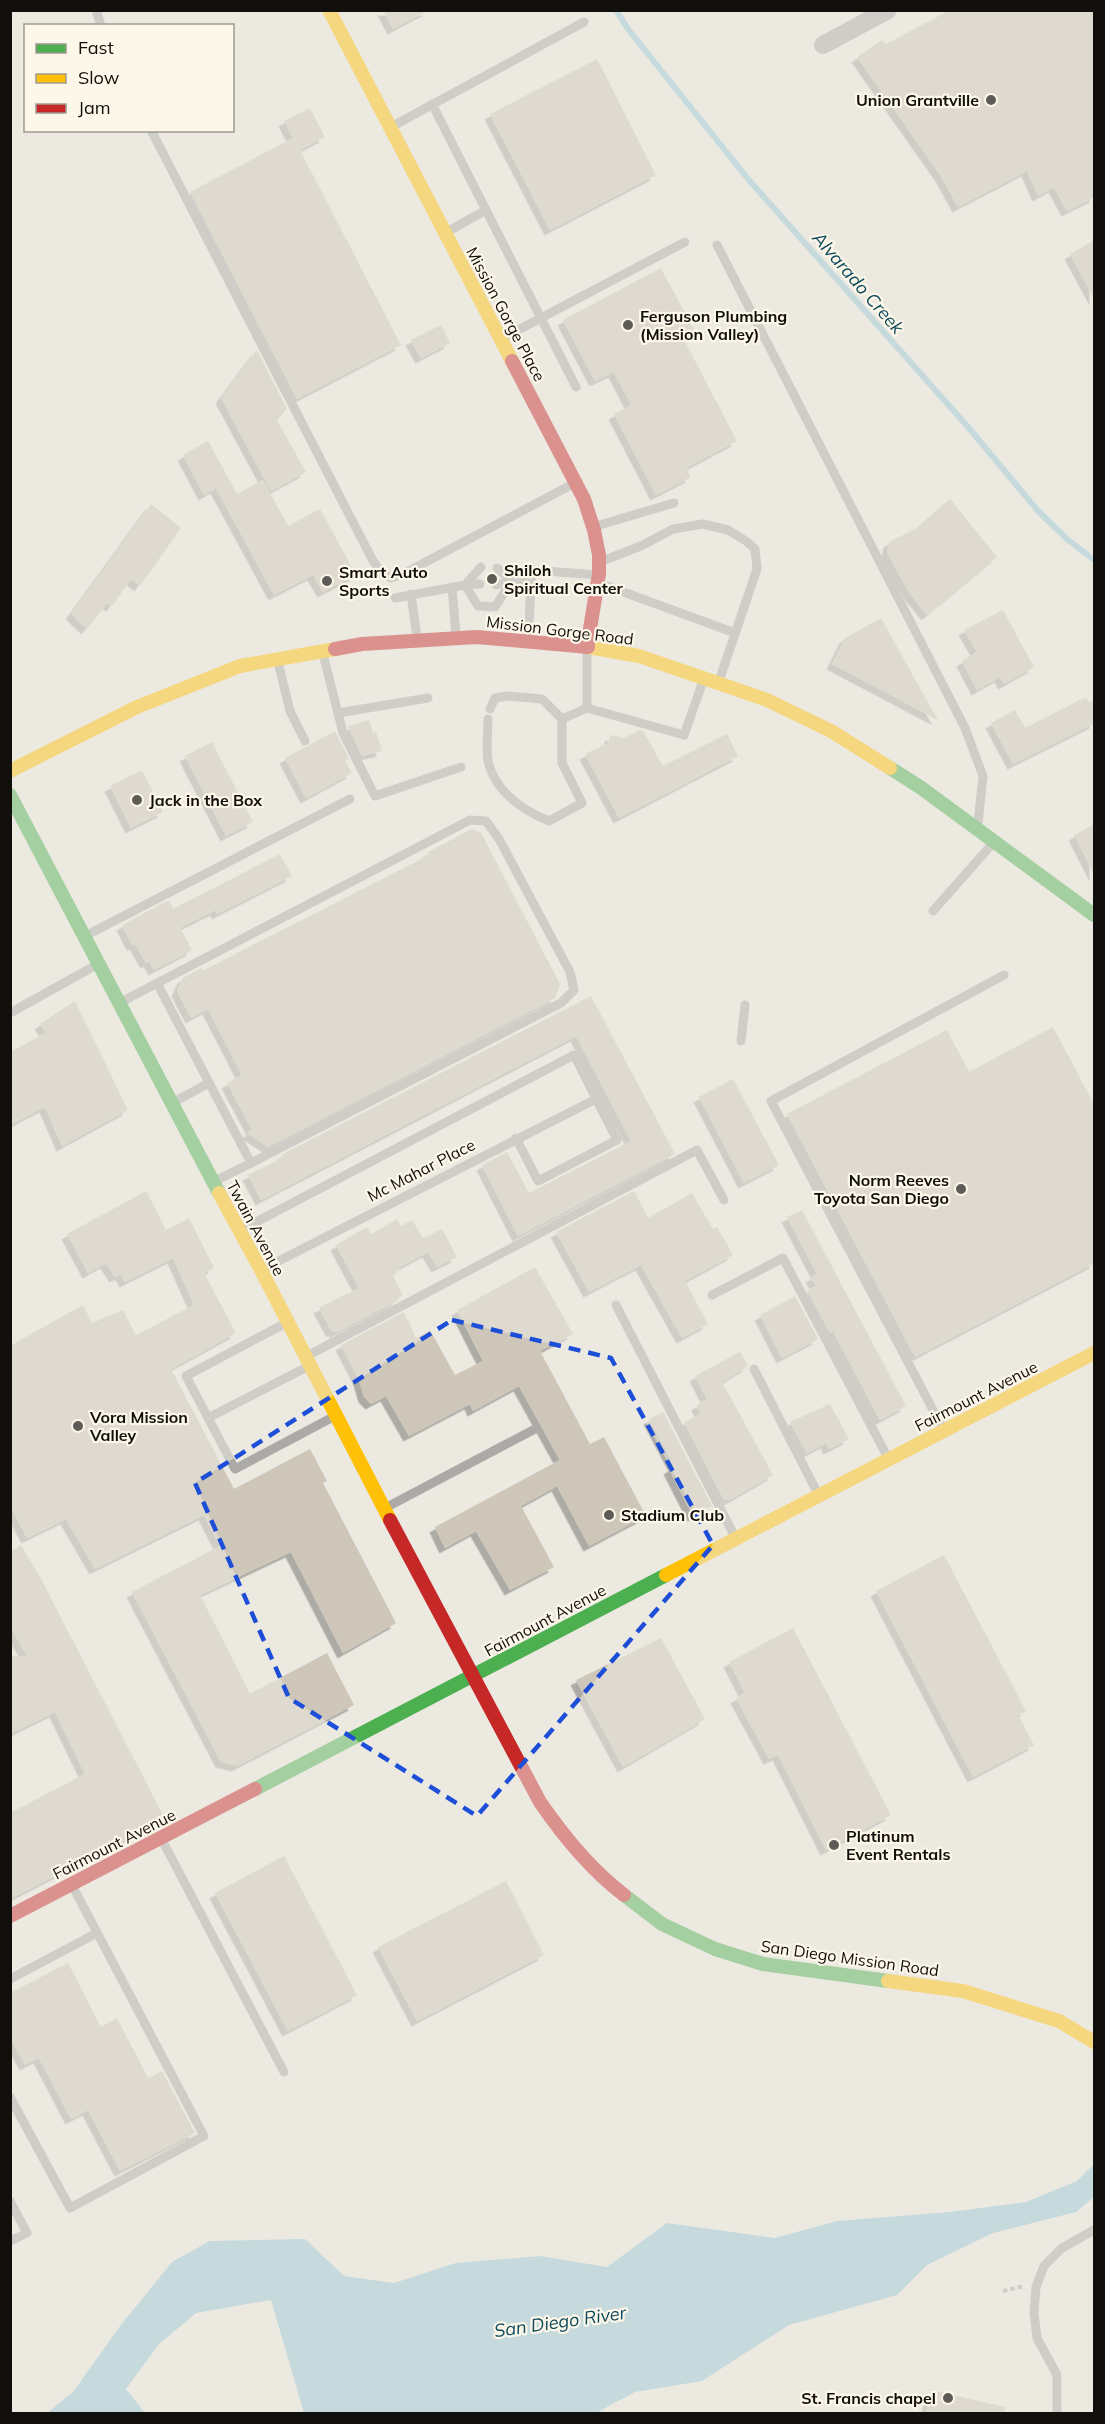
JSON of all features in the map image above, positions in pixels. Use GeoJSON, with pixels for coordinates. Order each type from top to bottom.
{"type":"FeatureCollection","features":[{"type":"Feature","properties":{"kind":"main road","name":"Mission Gorge Place"},"geometry":{"type":"LineString","coordinates":[[329,10],[575,482],[594,527],[598,573],[587,647]]}},
{"type":"Feature","properties":{"kind":"main road","name":"Mission Gorge Road"},"geometry":{"type":"LineString","coordinates":[[10,771],[136,707],[240,666],[362,644],[418,640],[477,637],[587,647],[639,656],[704,678],[767,700],[831,731],[920,787],[1095,915]]}},
{"type":"Feature","properties":{"kind":"main road","name":"Twain Avenue"},"geometry":{"type":"LineString","coordinates":[[10,795],[473,1676]]}},
{"type":"Feature","properties":{"kind":"main road","name":"Fairmount Avenue"},"geometry":{"type":"LineString","coordinates":[[10,1916],[1095,1353]]}},
{"type":"Feature","properties":{"kind":"main road","name":"San Diego Mission Road"},"geometry":{"type":"LineString","coordinates":[[473,1676],[540,1802],[565,1838],[606,1881],[662,1924],[715,1949],[763,1964],[963,1991],[1059,2021],[1095,2042]]}},
{"type":"Feature","properties":{"kind":"street"},"geometry":{"type":"LineString","coordinates":[[823,45],[888,10]]}},
{"type":"Feature","properties":{"kind":"lane"},"geometry":{"type":"LineString","coordinates":[[389,128],[584,22]]}},
{"type":"Feature","properties":{"kind":"lane"},"geometry":{"type":"LineString","coordinates":[[432,104],[576,387]]}},
{"type":"Feature","properties":{"kind":"lane"},"geometry":{"type":"LineString","coordinates":[[152,132],[373,561],[382,573],[391,578],[403,574],[575,482]]}},
{"type":"Feature","properties":{"kind":"lane"},"geometry":{"type":"LineString","coordinates":[[445,233],[486,210]]}},
{"type":"Feature","properties":{"kind":"lane"},"geometry":{"type":"LineString","coordinates":[[500,339],[686,242]]}},
{"type":"Feature","properties":{"kind":"lane"},"geometry":{"type":"LineString","coordinates":[[717,245],[965,728],[983,776],[978,829]]}},
{"type":"Feature","properties":{"kind":"lane"},"geometry":{"type":"LineString","coordinates":[[594,527],[674,503]]}},
{"type":"Feature","properties":{"kind":"lane"},"geometry":{"type":"LineString","coordinates":[[598,573],[643,544],[673,529],[703,524],[728,530],[746,541],[754,549],[757,569],[718,683]]}},
{"type":"Feature","properties":{"kind":"lane"},"geometry":{"type":"LineString","coordinates":[[465,585],[481,567]]}},
{"type":"Feature","properties":{"kind":"lane"},"geometry":{"type":"LineString","coordinates":[[497,568],[512,581]]}},
{"type":"Feature","properties":{"kind":"lane"},"geometry":{"type":"LineString","coordinates":[[528,640],[532,570],[598,573],[735,633]]}},
{"type":"Feature","properties":{"kind":"lane"},"geometry":{"type":"LineString","coordinates":[[496,585],[512,581],[530,582]]}},
{"type":"Feature","properties":{"kind":"lane"},"geometry":{"type":"LineString","coordinates":[[465,585],[478,606],[495,607],[512,581]]}},
{"type":"Feature","properties":{"kind":"lane"},"geometry":{"type":"LineString","coordinates":[[395,598],[465,585],[480,585]]}},
{"type":"Feature","properties":{"kind":"lane"},"geometry":{"type":"LineString","coordinates":[[452,587],[457,638]]}},
{"type":"Feature","properties":{"kind":"lane"},"geometry":{"type":"LineString","coordinates":[[411,594],[418,640]]}},
{"type":"Feature","properties":{"kind":"lane"},"geometry":{"type":"LineString","coordinates":[[586,708],[587,647]]}},
{"type":"Feature","properties":{"kind":"lane"},"geometry":{"type":"LineString","coordinates":[[322,651],[343,732],[375,796],[461,767]]}},
{"type":"Feature","properties":{"kind":"lane"},"geometry":{"type":"LineString","coordinates":[[278,659],[290,711],[305,741]]}},
{"type":"Feature","properties":{"kind":"lane"},"geometry":{"type":"LineString","coordinates":[[562,719],[586,708],[684,735],[704,678]]}},
{"type":"Feature","properties":{"kind":"lane"},"geometry":{"type":"LineString","coordinates":[[507,696],[542,699],[562,719],[562,763],[582,803],[549,821],[526,810],[505,794],[497,781],[489,763],[487,748],[489,714],[495,698],[507,696]]}},
{"type":"Feature","properties":{"kind":"lane"},"geometry":{"type":"LineString","coordinates":[[338,713],[428,698]]}},
{"type":"Feature","properties":{"kind":"lane"},"geometry":{"type":"LineString","coordinates":[[85,936],[350,799]]}},
{"type":"Feature","properties":{"kind":"lane"},"geometry":{"type":"LineString","coordinates":[[120,1002],[470,820],[486,821],[500,839],[570,972],[574,990],[561,1003],[213,1182]]}},
{"type":"Feature","properties":{"kind":"lane"},"geometry":{"type":"LineString","coordinates":[[933,911],[995,842]]}},
{"type":"Feature","properties":{"kind":"lane"},"geometry":{"type":"LineString","coordinates":[[10,1013],[68,983],[100,963]]}},
{"type":"Feature","properties":{"kind":"lane"},"geometry":{"type":"LineString","coordinates":[[944,1431],[771,1101],[1004,975]]}},
{"type":"Feature","properties":{"kind":"lane"},"geometry":{"type":"LineString","coordinates":[[157,983],[251,1163]]}},
{"type":"Feature","properties":{"kind":"lane"},"geometry":{"type":"LineString","coordinates":[[741,1041],[745,1005]]}},
{"type":"Feature","properties":{"kind":"lane"},"geometry":{"type":"LineString","coordinates":[[238,1232],[574,1055],[617,1140],[538,1181],[516,1138]]}},
{"type":"Feature","properties":{"kind":"lane"},"geometry":{"type":"LineString","coordinates":[[172,1103],[209,1083]]}},
{"type":"Feature","properties":{"kind":"lane","name":"Mc Mahar Place"},"geometry":{"type":"LineString","coordinates":[[261,1270],[596,1099]]}},
{"type":"Feature","properties":{"kind":"lane"},"geometry":{"type":"LineString","coordinates":[[208,1418],[307,1361],[697,1150],[724,1200]]}},
{"type":"Feature","properties":{"kind":"lane"},"geometry":{"type":"LineString","coordinates":[[712,1295],[783,1258],[889,1460]]}},
{"type":"Feature","properties":{"kind":"lane"},"geometry":{"type":"LineString","coordinates":[[616,1305],[736,1539]]}},
{"type":"Feature","properties":{"kind":"lane"},"geometry":{"type":"LineString","coordinates":[[286,1323],[186,1376],[208,1418],[235,1469],[335,1416]]}},
{"type":"Feature","properties":{"kind":"lane"},"geometry":{"type":"LineString","coordinates":[[754,1369],[819,1496]]}},
{"type":"Feature","properties":{"kind":"lane"},"geometry":{"type":"LineString","coordinates":[[385,1508],[535,1429]]}},
{"type":"Feature","properties":{"kind":"lane"},"geometry":{"type":"LineString","coordinates":[[161,1838],[284,2072]]}},
{"type":"Feature","properties":{"kind":"lane"},"geometry":{"type":"LineString","coordinates":[[10,2097],[70,2208],[204,2136],[71,1885]]}},
{"type":"Feature","properties":{"kind":"lane"},"geometry":{"type":"LineString","coordinates":[[10,1978],[97,1933]]}},
{"type":"Feature","properties":{"kind":"lane"},"geometry":{"type":"LineString","coordinates":[[10,2201],[27,2233],[10,2241]]}},
{"type":"Feature","properties":{"kind":"lane"},"geometry":{"type":"LineString","coordinates":[[1057,2414],[1057,2375],[1037,2338],[1034,2313],[1036,2287],[1044,2266],[1062,2248],[1095,2230]]}},
{"type":"Feature","properties":{"kind":"path"},"geometry":{"type":"LineString","coordinates":[[1003,2290],[1020,2286],[1036,2287]]}},
{"type":"Feature","properties":{"kind":"highlighted area"},"geometry":{"type":"Polygon","coordinates":[[[452,1320],[611,1358],[713,1545],[477,1816],[289,1698],[195,1483],[452,1320]]]}},
{"type":"Feature","properties":{"kind":"water","name":"San Diego River"},"geometry":{"type":"Polygon","coordinates":[[[1094,2164],[1094,2197],[1076,2212],[993,2233],[927,2265],[897,2295],[789,2325],[702,2381],[635,2392],[596,2413],[304,2413],[271,2300],[196,2313],[159,2344],[126,2389],[145,2413],[47,2413],[73,2392],[120,2326],[172,2262],[210,2241],[305,2239],[344,2276],[394,2283],[456,2263],[540,2256],[607,2267],[667,2223],[775,2238],[837,2221],[950,2212],[1026,2202],[1077,2181],[1094,2164]]]}},
{"type":"Feature","properties":{"kind":"building"},"geometry":{"type":"Polygon","coordinates":[[[383,10],[429,10],[393,29],[383,10]]]}},
{"type":"Feature","properties":{"kind":"building","name":"Union Grantville"},"geometry":{"type":"Polygon","coordinates":[[[950,10],[1095,10],[1095,197],[1067,211],[1054,187],[1038,196],[1027,171],[958,207],[941,176],[857,57],[882,40],[886,44],[950,10]]]}},
{"type":"Feature","properties":{"kind":"building"},"geometry":{"type":"Polygon","coordinates":[[[597,59],[656,175],[550,230],[490,114],[597,59]]]}},
{"type":"Feature","properties":{"kind":"building"},"geometry":{"type":"Polygon","coordinates":[[[310,108],[325,137],[300,150],[401,345],[297,399],[190,192],[293,138],[284,121],[310,108]]]}},
{"type":"Feature","properties":{"kind":"building"},"geometry":{"type":"Polygon","coordinates":[[[1095,240],[1095,300],[1070,254],[1095,240]]]}},
{"type":"Feature","properties":{"kind":"building"},"geometry":{"type":"Polygon","coordinates":[[[661,268],[694,330],[682,336],[737,441],[686,468],[691,477],[656,495],[614,414],[631,405],[614,372],[595,381],[563,320],[661,268]]]}},
{"type":"Feature","properties":{"kind":"building"},"geometry":{"type":"Polygon","coordinates":[[[441,325],[450,343],[421,358],[411,340],[441,325]]]}},
{"type":"Feature","properties":{"kind":"building"},"geometry":{"type":"Polygon","coordinates":[[[257,350],[287,409],[277,420],[306,472],[271,491],[221,398],[257,350]]]}},
{"type":"Feature","properties":{"kind":"building"},"geometry":{"type":"Polygon","coordinates":[[[208,441],[237,494],[263,480],[288,526],[320,509],[356,575],[323,592],[313,575],[274,595],[216,488],[204,495],[183,455],[208,441]]]}},
{"type":"Feature","properties":{"kind":"building"},"geometry":{"type":"Polygon","coordinates":[[[950,499],[997,557],[927,615],[910,594],[887,553],[889,542],[915,529],[950,499]]]}},
{"type":"Feature","properties":{"kind":"building"},"geometry":{"type":"Polygon","coordinates":[[[151,504],[181,528],[140,586],[131,579],[112,606],[107,603],[87,629],[71,614],[151,504]]]}},
{"type":"Feature","properties":{"kind":"building"},"geometry":{"type":"Polygon","coordinates":[[[1003,610],[1034,667],[1004,684],[1000,677],[977,690],[962,661],[977,652],[964,630],[1003,610]]]}},
{"type":"Feature","properties":{"kind":"building"},"geometry":{"type":"Polygon","coordinates":[[[881,618],[938,720],[832,664],[845,638],[881,618]]]}},
{"type":"Feature","properties":{"kind":"building"},"geometry":{"type":"Polygon","coordinates":[[[1086,697],[1089,702],[1095,700],[1095,723],[1013,764],[991,723],[1015,710],[1025,728],[1086,697]]]}},
{"type":"Feature","properties":{"kind":"building"},"geometry":{"type":"Polygon","coordinates":[[[369,720],[373,733],[376,732],[382,751],[362,756],[348,726],[369,720]]]}},
{"type":"Feature","properties":{"kind":"building"},"geometry":{"type":"Polygon","coordinates":[[[640,730],[643,731],[663,766],[727,734],[738,756],[619,818],[585,754],[608,743],[611,735],[624,738],[640,730]]]}},
{"type":"Feature","properties":{"kind":"building"},"geometry":{"type":"Polygon","coordinates":[[[335,731],[349,759],[345,760],[352,773],[306,798],[285,758],[335,731]]]}},
{"type":"Feature","properties":{"kind":"building"},"geometry":{"type":"Polygon","coordinates":[[[212,742],[253,822],[226,836],[185,756],[212,742]]]}},
{"type":"Feature","properties":{"kind":"building"},"geometry":{"type":"Polygon","coordinates":[[[142,770],[163,812],[131,828],[110,786],[142,770]]]}},
{"type":"Feature","properties":{"kind":"building"},"geometry":{"type":"Polygon","coordinates":[[[1095,824],[1095,876],[1074,835],[1095,824]]]}},
{"type":"Feature","properties":{"kind":"building"},"geometry":{"type":"Polygon","coordinates":[[[472,829],[481,833],[560,984],[555,998],[268,1147],[247,1133],[252,1130],[227,1083],[242,1075],[208,1009],[191,1018],[177,991],[183,978],[201,968],[202,971],[429,855],[428,852],[472,829]]]}},
{"type":"Feature","properties":{"kind":"building"},"geometry":{"type":"Polygon","coordinates":[[[280,854],[292,876],[217,914],[216,910],[180,928],[192,950],[154,970],[149,961],[146,963],[135,944],[132,945],[122,925],[169,900],[173,909],[280,854]]]}},
{"type":"Feature","properties":{"kind":"building"},"geometry":{"type":"Polygon","coordinates":[[[591,996],[675,1154],[518,1236],[482,1165],[507,1152],[529,1193],[631,1141],[576,1036],[261,1200],[248,1175],[284,1157],[281,1155],[591,996]]]}},
{"type":"Feature","properties":{"kind":"building"},"geometry":{"type":"Polygon","coordinates":[[[75,1001],[128,1110],[62,1146],[45,1107],[10,1125],[10,1052],[46,1033],[40,1024],[75,1001]]]}},
{"type":"Feature","properties":{"kind":"building","name":"Norm Reeves Toyota San Diego"},"geometry":{"type":"Polygon","coordinates":[[[1053,1027],[1095,1106],[1095,1263],[915,1357],[787,1114],[947,1030],[969,1072],[1053,1027]]]}},
{"type":"Feature","properties":{"kind":"building"},"geometry":{"type":"Polygon","coordinates":[[[733,1079],[779,1165],[744,1183],[699,1097],[733,1079]]]}},
{"type":"Feature","properties":{"kind":"building"},"geometry":{"type":"Polygon","coordinates":[[[146,1191],[166,1230],[189,1218],[214,1268],[204,1273],[236,1333],[171,1369],[234,1489],[310,1449],[327,1481],[323,1483],[396,1623],[343,1653],[291,1552],[200,1595],[250,1694],[327,1653],[354,1705],[237,1766],[221,1762],[132,1592],[220,1546],[204,1515],[95,1569],[66,1519],[27,1538],[10,1506],[10,1346],[83,1305],[92,1323],[123,1310],[136,1335],[194,1305],[173,1258],[125,1282],[121,1274],[115,1277],[106,1263],[88,1273],[67,1234],[146,1191]]]}},
{"type":"Feature","properties":{"kind":"building"},"geometry":{"type":"Polygon","coordinates":[[[634,1191],[648,1218],[692,1193],[713,1229],[717,1227],[733,1255],[685,1281],[708,1324],[682,1338],[641,1265],[589,1292],[556,1232],[634,1191]]]}},
{"type":"Feature","properties":{"kind":"building"},"geometry":{"type":"Polygon","coordinates":[[[802,1210],[906,1406],[880,1420],[833,1331],[830,1333],[807,1290],[816,1286],[811,1277],[817,1274],[787,1217],[802,1210]]]}},
{"type":"Feature","properties":{"kind":"building"},"geometry":{"type":"Polygon","coordinates":[[[397,1219],[401,1226],[412,1220],[423,1238],[442,1229],[457,1257],[437,1267],[428,1252],[402,1266],[393,1276],[403,1295],[398,1300],[335,1333],[334,1330],[332,1332],[319,1308],[359,1288],[336,1245],[367,1227],[371,1234],[397,1219]]]}},
{"type":"Feature","properties":{"kind":"building"},"geometry":{"type":"Polygon","coordinates":[[[535,1267],[573,1334],[540,1351],[590,1444],[604,1437],[646,1516],[589,1546],[557,1486],[521,1506],[554,1567],[510,1590],[476,1531],[445,1548],[435,1527],[560,1460],[519,1386],[473,1411],[470,1404],[409,1436],[386,1396],[371,1404],[364,1397],[359,1380],[341,1345],[404,1312],[416,1338],[430,1330],[455,1375],[483,1361],[457,1310],[535,1267]]]}},
{"type":"Feature","properties":{"kind":"building"},"geometry":{"type":"Polygon","coordinates":[[[795,1296],[818,1339],[782,1358],[760,1315],[795,1296]]]}},
{"type":"Feature","properties":{"kind":"building"},"geometry":{"type":"Polygon","coordinates":[[[740,1352],[748,1366],[722,1382],[773,1475],[728,1501],[726,1498],[724,1500],[684,1422],[701,1414],[697,1405],[707,1399],[695,1376],[740,1352]]]}},
{"type":"Feature","properties":{"kind":"building"},"geometry":{"type":"Polygon","coordinates":[[[830,1404],[849,1439],[829,1449],[826,1443],[807,1453],[790,1422],[830,1404]]]}},
{"type":"Feature","properties":{"kind":"building"},"geometry":{"type":"Polygon","coordinates":[[[663,1412],[712,1506],[693,1516],[669,1469],[674,1466],[649,1419],[663,1412]]]}},
{"type":"Feature","properties":{"kind":"building"},"geometry":{"type":"Polygon","coordinates":[[[21,1545],[41,1579],[165,1819],[10,1899],[10,1813],[85,1774],[55,1712],[10,1734],[10,1656],[27,1656],[10,1627],[10,1552],[21,1545]]]}},
{"type":"Feature","properties":{"kind":"building"},"geometry":{"type":"Polygon","coordinates":[[[944,1555],[1026,1711],[1018,1715],[1034,1745],[973,1777],[876,1591],[944,1555]]]}},
{"type":"Feature","properties":{"kind":"building"},"geometry":{"type":"Polygon","coordinates":[[[793,1628],[891,1815],[826,1850],[778,1755],[769,1759],[736,1698],[745,1693],[729,1662],[793,1628]]]}},
{"type":"Feature","properties":{"kind":"building"},"geometry":{"type":"Polygon","coordinates":[[[661,1638],[705,1719],[623,1767],[576,1680],[661,1638]]]}},
{"type":"Feature","properties":{"kind":"building"},"geometry":{"type":"Polygon","coordinates":[[[284,1856],[357,1995],[288,2031],[215,1893],[284,1856]]]}},
{"type":"Feature","properties":{"kind":"building"},"geometry":{"type":"Polygon","coordinates":[[[506,1881],[544,1955],[417,2021],[378,1947],[506,1881]]]}},
{"type":"Feature","properties":{"kind":"building"},"geometry":{"type":"Polygon","coordinates":[[[68,1963],[101,2027],[117,2018],[148,2078],[162,2071],[195,2133],[120,2171],[88,2110],[71,2119],[39,2058],[25,2065],[10,2037],[10,1993],[68,1963]]]}},
{"type":"Feature","properties":{"kind":"building","name":"St. Francis chapel"},"geometry":{"type":"Polygon","coordinates":[[[931,2390],[1005,2407],[1004,2414],[926,2414],[931,2390]]]}},
{"type":"Feature","properties":{"kind":"waterway","name":"Alvarado Creek"},"geometry":{"type":"LineString","coordinates":[[616,10],[628,29],[748,179],[968,427],[1038,511],[1067,539],[1094,560]]}},
{"type":"Feature","properties":{"kind":"traffic: fast"},"geometry":{"type":"LineString","coordinates":[[890,768],[920,787],[1094,915]]}},
{"type":"Feature","properties":{"kind":"traffic: fast"},"geometry":{"type":"LineString","coordinates":[[10,795],[219,1193]]}},
{"type":"Feature","properties":{"kind":"traffic: fast"},"geometry":{"type":"LineString","coordinates":[[255,1789],[666,1575]]}},
{"type":"Feature","properties":{"kind":"traffic: fast"},"geometry":{"type":"LineString","coordinates":[[624,1895],[662,1924],[715,1949],[763,1964],[888,1981]]}},
{"type":"Feature","properties":{"kind":"traffic: slow"},"geometry":{"type":"LineString","coordinates":[[329,10],[512,361]]}},
{"type":"Feature","properties":{"kind":"traffic: slow"},"geometry":{"type":"LineString","coordinates":[[588,647],[639,656],[767,700],[831,731],[890,768]]}},
{"type":"Feature","properties":{"kind":"traffic: slow"},"geometry":{"type":"LineString","coordinates":[[10,771],[137,707],[240,666],[335,649]]}},
{"type":"Feature","properties":{"kind":"traffic: slow"},"geometry":{"type":"LineString","coordinates":[[219,1193],[390,1520]]}},
{"type":"Feature","properties":{"kind":"traffic: slow"},"geometry":{"type":"LineString","coordinates":[[666,1575],[1094,1353]]}},
{"type":"Feature","properties":{"kind":"traffic: slow"},"geometry":{"type":"LineString","coordinates":[[888,1981],[963,1991],[1059,2021],[1094,2042]]}},
{"type":"Feature","properties":{"kind":"traffic: jam"},"geometry":{"type":"LineString","coordinates":[[512,361],[584,499],[594,530],[599,555],[599,574],[587,647]]}},
{"type":"Feature","properties":{"kind":"traffic: jam"},"geometry":{"type":"LineString","coordinates":[[335,649],[362,644],[477,637],[588,647]]}},
{"type":"Feature","properties":{"kind":"traffic: jam"},"geometry":{"type":"LineString","coordinates":[[390,1520],[540,1802],[578,1852],[624,1895]]}},
{"type":"Feature","properties":{"kind":"traffic: jam"},"geometry":{"type":"LineString","coordinates":[[10,1916],[255,1789]]}},
{"type":"Feature","properties":{"kind":"place","name":"Union Grantville"},"geometry":{"type":"Point","coordinates":[991,100]}},
{"type":"Feature","properties":{"kind":"place","name":"Ferguson Plumbing (Mission Valley)"},"geometry":{"type":"Point","coordinates":[628,325]}},
{"type":"Feature","properties":{"kind":"place","name":"Shiloh Spiritual Center"},"geometry":{"type":"Point","coordinates":[492,579]}},
{"type":"Feature","properties":{"kind":"place","name":"Smart Auto Sports"},"geometry":{"type":"Point","coordinates":[327,581]}},
{"type":"Feature","properties":{"kind":"place","name":"Jack in the Box"},"geometry":{"type":"Point","coordinates":[137,800]}},
{"type":"Feature","properties":{"kind":"place","name":"Norm Reeves Toyota San Diego"},"geometry":{"type":"Point","coordinates":[961,1189]}},
{"type":"Feature","properties":{"kind":"place","name":"Vora Mission Valley"},"geometry":{"type":"Point","coordinates":[78,1426]}},
{"type":"Feature","properties":{"kind":"place","name":"Stadium Club"},"geometry":{"type":"Point","coordinates":[609,1515]}},
{"type":"Feature","properties":{"kind":"place","name":"Platinum Event Rentals"},"geometry":{"type":"Point","coordinates":[834,1845]}},
{"type":"Feature","properties":{"kind":"place","name":"St. Francis chapel"},"geometry":{"type":"Point","coordinates":[948,2398]}}]}
